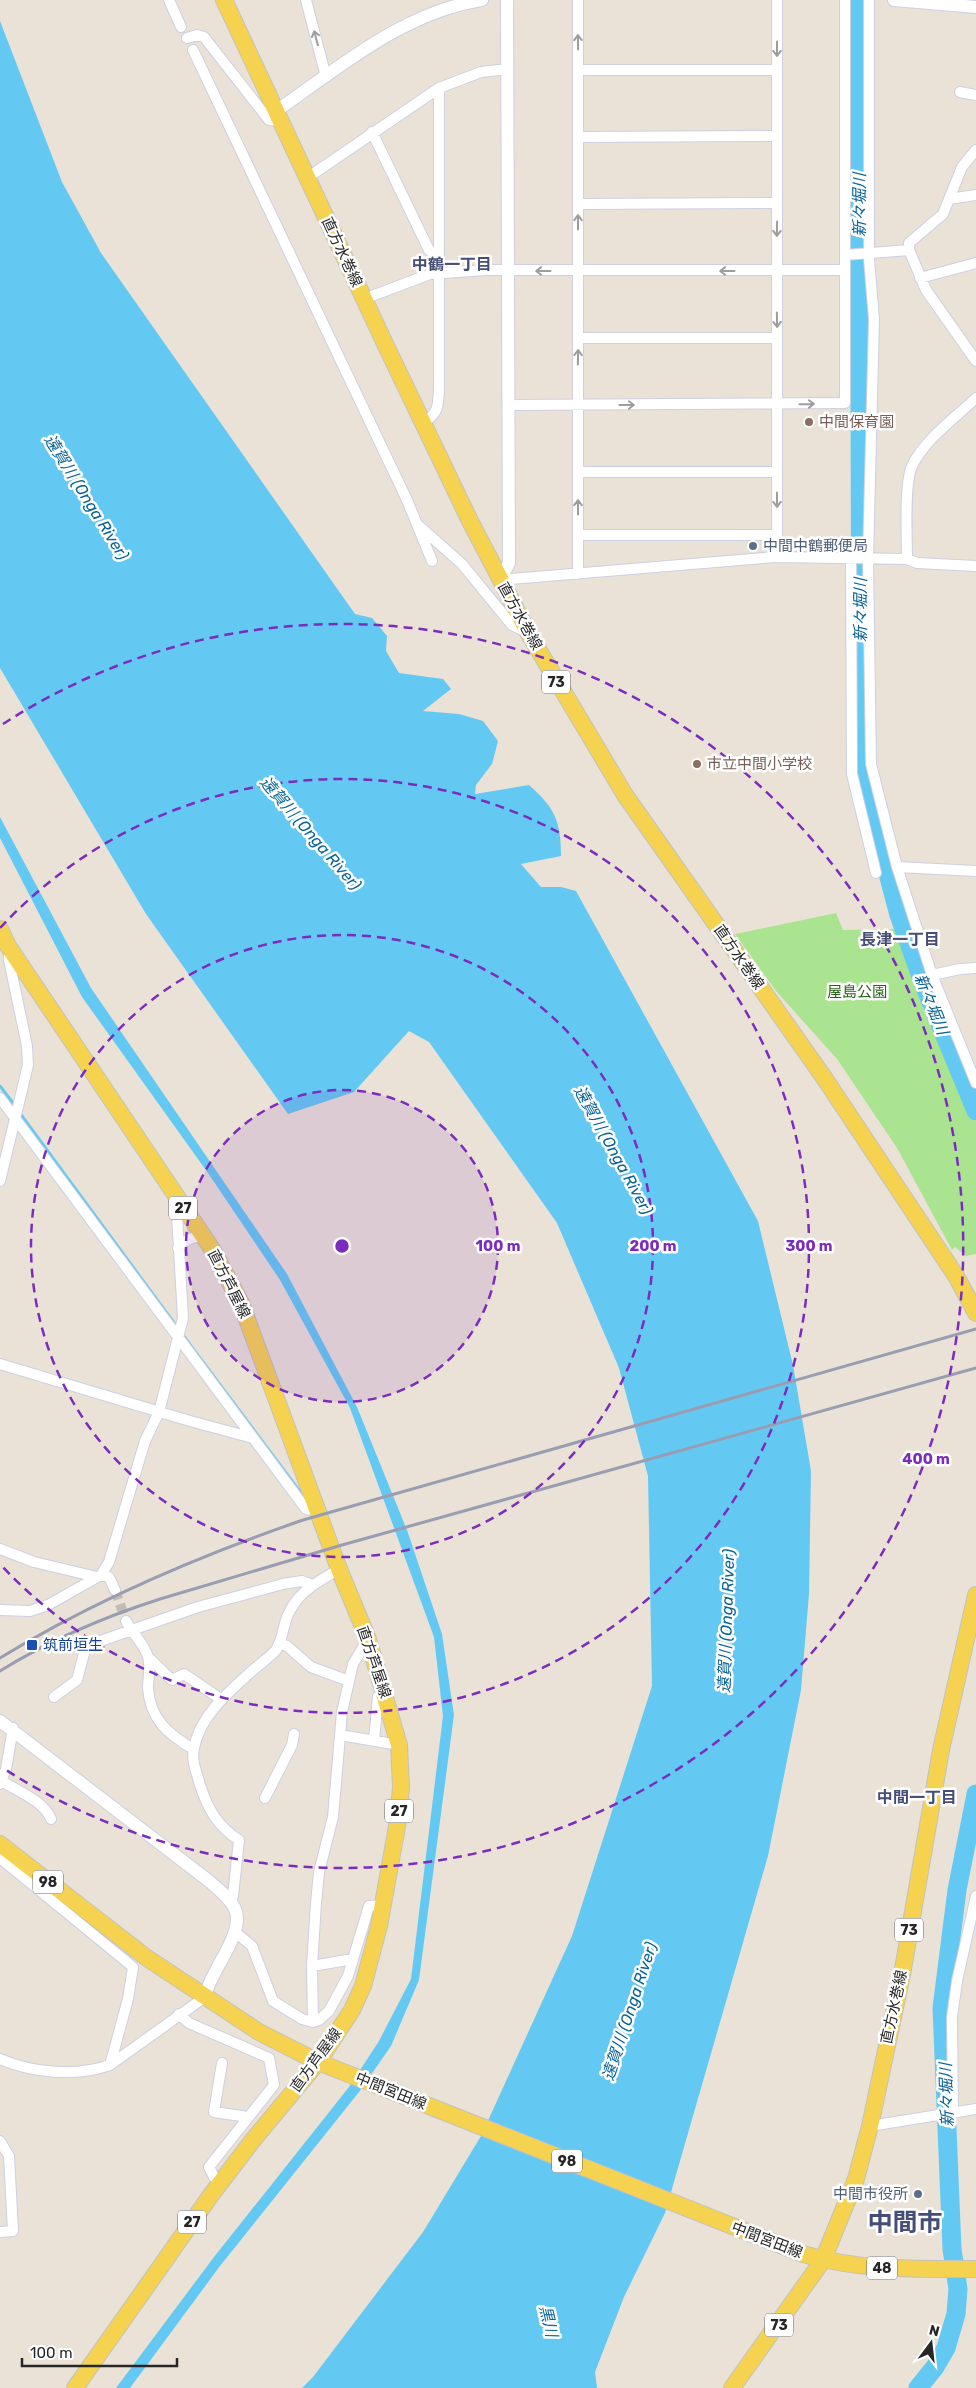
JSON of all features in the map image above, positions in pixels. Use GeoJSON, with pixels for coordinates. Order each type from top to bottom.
{"type":"FeatureCollection","features":[{"type":"Feature","properties":{"kind":"main road","name":"直方水巻線"},"geometry":{"type":"LineString","coordinates":[[224,0],[364,299],[500,580],[529,634],[625,795],[825,1079],[956,1276],[976,1313]]}},
{"type":"Feature","properties":{"kind":"main road","name":"直方芦屋線"},"geometry":{"type":"LineString","coordinates":[[0,929],[8,946],[204,1237],[241,1303],[339,1569],[368,1639],[399,1745],[401,1787],[398,1821],[383,1905],[363,1986],[352,2010],[324,2064],[253,2140],[220,2183],[75,2388]]}},
{"type":"Feature","properties":{"kind":"main road","name":"直方水巻線"},"geometry":{"type":"LineString","coordinates":[[732,2388],[823,2260],[856,2178],[870,2126],[902,1975],[920,1864],[954,1688],[976,1595]]}},
{"type":"Feature","properties":{"kind":"main road","name":"中間宮田線"},"geometry":{"type":"LineString","coordinates":[[0,1844],[146,1958],[260,2032],[324,2064],[823,2260]]}},
{"type":"Feature","properties":{"kind":"main road","name":"48"},"geometry":{"type":"LineString","coordinates":[[823,2260],[884,2269],[976,2269]]}},
{"type":"Feature","properties":{"kind":"street"},"geometry":{"type":"LineString","coordinates":[[168,0],[182,27]]}},
{"type":"Feature","properties":{"kind":"street"},"geometry":{"type":"LineString","coordinates":[[318,0],[307,3],[326,77]]}},
{"type":"Feature","properties":{"kind":"street"},"geometry":{"type":"LineString","coordinates":[[187,38],[197,34],[204,37],[269,120],[278,116],[326,77],[412,21],[442,5],[482,0]]}},
{"type":"Feature","properties":{"kind":"street"},"geometry":{"type":"LineString","coordinates":[[500,580],[509,563],[508,0]]}},
{"type":"Feature","properties":{"kind":"street"},"geometry":{"type":"LineString","coordinates":[[578,0],[578,574]]}},
{"type":"Feature","properties":{"kind":"street"},"geometry":{"type":"LineString","coordinates":[[775,557],[777,535],[777,0]]}},
{"type":"Feature","properties":{"kind":"street"},"geometry":{"type":"LineString","coordinates":[[508,405],[777,405],[845,403],[844,270],[848,255],[845,0]]}},
{"type":"Feature","properties":{"kind":"street"},"geometry":{"type":"LineString","coordinates":[[869,0],[868,254],[874,318],[867,559],[871,764],[897,867],[932,975],[976,1083]]}},
{"type":"Feature","properties":{"kind":"street"},"geometry":{"type":"LineString","coordinates":[[894,0],[976,7]]}},
{"type":"Feature","properties":{"kind":"street"},"geometry":{"type":"LineString","coordinates":[[192,50],[361,402],[432,561]]}},
{"type":"Feature","properties":{"kind":"street"},"geometry":{"type":"LineString","coordinates":[[307,178],[439,88],[481,72],[508,70]]}},
{"type":"Feature","properties":{"kind":"street"},"geometry":{"type":"LineString","coordinates":[[579,70],[777,70]]}},
{"type":"Feature","properties":{"kind":"street"},"geometry":{"type":"LineString","coordinates":[[424,423],[434,416],[438,404],[440,272],[439,88]]}},
{"type":"Feature","properties":{"kind":"street"},"geometry":{"type":"LineString","coordinates":[[960,92],[976,95]]}},
{"type":"Feature","properties":{"kind":"street"},"geometry":{"type":"LineString","coordinates":[[372,132],[429,250],[440,258]]}},
{"type":"Feature","properties":{"kind":"street"},"geometry":{"type":"LineString","coordinates":[[578,137],[777,136]]}},
{"type":"Feature","properties":{"kind":"street"},"geometry":{"type":"LineString","coordinates":[[976,150],[962,166],[943,214],[909,243],[909,250],[920,278],[933,302],[976,360]]}},
{"type":"Feature","properties":{"kind":"street"},"geometry":{"type":"LineString","coordinates":[[949,199],[976,196]]}},
{"type":"Feature","properties":{"kind":"street"},"geometry":{"type":"LineString","coordinates":[[578,204],[777,203]]}},
{"type":"Feature","properties":{"kind":"street"},"geometry":{"type":"LineString","coordinates":[[848,255],[909,250]]}},
{"type":"Feature","properties":{"kind":"street"},"geometry":{"type":"LineString","coordinates":[[920,278],[976,263]]}},
{"type":"Feature","properties":{"kind":"street"},"geometry":{"type":"LineString","coordinates":[[364,299],[395,286],[440,272],[844,270]]}},
{"type":"Feature","properties":{"kind":"street"},"geometry":{"type":"LineString","coordinates":[[578,338],[777,338]]}},
{"type":"Feature","properties":{"kind":"street"},"geometry":{"type":"LineString","coordinates":[[907,559],[909,481],[912,467],[928,443],[976,398]]}},
{"type":"Feature","properties":{"kind":"street"},"geometry":{"type":"LineString","coordinates":[[578,472],[777,472]]}},
{"type":"Feature","properties":{"kind":"street"},"geometry":{"type":"LineString","coordinates":[[417,524],[462,564],[512,625],[529,634]]}},
{"type":"Feature","properties":{"kind":"street"},"geometry":{"type":"LineString","coordinates":[[578,534],[777,535]]}},
{"type":"Feature","properties":{"kind":"street"},"geometry":{"type":"LineString","coordinates":[[500,580],[775,557],[907,559],[917,563],[976,566]]}},
{"type":"Feature","properties":{"kind":"street"},"geometry":{"type":"LineString","coordinates":[[853,559],[852,774],[876,872]]}},
{"type":"Feature","properties":{"kind":"street"},"geometry":{"type":"LineString","coordinates":[[897,867],[976,871]]}},
{"type":"Feature","properties":{"kind":"street"},"geometry":{"type":"LineString","coordinates":[[1,1175],[28,1066],[27,1046],[9,960],[8,946]]}},
{"type":"Feature","properties":{"kind":"street"},"geometry":{"type":"LineString","coordinates":[[932,975],[960,969],[976,968]]}},
{"type":"Feature","properties":{"kind":"street"},"geometry":{"type":"LineString","coordinates":[[0,1098],[306,1509],[318,1511]]}},
{"type":"Feature","properties":{"kind":"street"},"geometry":{"type":"LineString","coordinates":[[0,1610],[20,1611],[39,1608],[99,1576],[109,1562],[145,1441],[159,1412],[183,1318],[176,1197]]}},
{"type":"Feature","properties":{"kind":"street"},"geometry":{"type":"LineString","coordinates":[[178,1248],[185,1240],[195,1236],[204,1237]]}},
{"type":"Feature","properties":{"kind":"street"},"geometry":{"type":"LineString","coordinates":[[0,1364],[159,1412],[254,1438]]}},
{"type":"Feature","properties":{"kind":"street"},"geometry":{"type":"LineString","coordinates":[[0,1549],[34,1562],[109,1577],[115,1590]]}},
{"type":"Feature","properties":{"kind":"street"},"geometry":{"type":"LineString","coordinates":[[229,1900],[233,1896],[239,1840],[214,1818],[208,1808],[194,1765],[194,1749],[207,1718],[222,1700],[277,1649],[287,1616],[295,1601],[304,1590],[339,1569]]}},
{"type":"Feature","properties":{"kind":"street"},"geometry":{"type":"LineString","coordinates":[[54,1696],[77,1680],[86,1646],[128,1626],[283,1584],[302,1581],[312,1585]]}},
{"type":"Feature","properties":{"kind":"street"},"geometry":{"type":"LineString","coordinates":[[128,1626],[148,1657],[172,1680],[184,1674],[222,1700]]}},
{"type":"Feature","properties":{"kind":"street"},"geometry":{"type":"LineString","coordinates":[[313,2022],[312,1966],[319,1872],[333,1817],[342,1712],[353,1664],[368,1639]]}},
{"type":"Feature","properties":{"kind":"street"},"geometry":{"type":"LineString","coordinates":[[279,1643],[287,1646],[310,1667],[349,1681]]}},
{"type":"Feature","properties":{"kind":"street"},"geometry":{"type":"LineString","coordinates":[[148,1657],[149,1697],[156,1716],[163,1728],[172,1736],[194,1749]]}},
{"type":"Feature","properties":{"kind":"street"},"geometry":{"type":"LineString","coordinates":[[374,1741],[378,1696]]}},
{"type":"Feature","properties":{"kind":"street"},"geometry":{"type":"LineString","coordinates":[[0,1720],[13,1728],[209,1881],[229,1900],[238,1916],[235,1932],[206,1987],[205,1997],[110,2065],[96,2070],[45,2071],[0,2059]]}},
{"type":"Feature","properties":{"kind":"street"},"geometry":{"type":"LineString","coordinates":[[13,1728],[1,1783],[41,1805],[48,1811],[51,1819]]}},
{"type":"Feature","properties":{"kind":"street"},"geometry":{"type":"LineString","coordinates":[[265,1798],[292,1745],[294,1734]]}},
{"type":"Feature","properties":{"kind":"street"},"geometry":{"type":"LineString","coordinates":[[340,1735],[399,1745]]}},
{"type":"Feature","properties":{"kind":"street"},"geometry":{"type":"LineString","coordinates":[[0,1858],[133,1967],[128,1999],[110,2065]]}},
{"type":"Feature","properties":{"kind":"street"},"geometry":{"type":"LineString","coordinates":[[953,2114],[952,2017],[957,1981],[976,1896]]}},
{"type":"Feature","properties":{"kind":"street"},"geometry":{"type":"LineString","coordinates":[[235,1932],[252,1946],[273,2001],[295,2016],[313,2022],[320,2020],[329,2012],[348,1976],[368,1906],[383,1905]]}},
{"type":"Feature","properties":{"kind":"street"},"geometry":{"type":"LineString","coordinates":[[312,1966],[353,1959]]}},
{"type":"Feature","properties":{"kind":"street"},"geometry":{"type":"LineString","coordinates":[[179,2014],[189,2023],[269,2058],[274,2085],[209,2167],[214,2177],[220,2183]]}},
{"type":"Feature","properties":{"kind":"street"},"geometry":{"type":"LineString","coordinates":[[222,2063],[214,2112],[248,2117]]}},
{"type":"Feature","properties":{"kind":"street"},"geometry":{"type":"LineString","coordinates":[[870,2126],[976,2109]]}},
{"type":"Feature","properties":{"kind":"street"},"geometry":{"type":"LineString","coordinates":[[0,2141],[9,2156],[13,2231],[0,2232]]}},
{"type":"Feature","properties":{"kind":"green space","name":"屋島公園"},"geometry":{"type":"Polygon","coordinates":[[[836,913],[843,930],[894,929],[960,1076],[976,1122],[976,1254],[966,1256],[955,1247],[952,1250],[897,1148],[837,1059],[776,991],[735,934],[836,913]]]}},
{"type":"Feature","properties":{"kind":"water"},"geometry":{"type":"Polygon","coordinates":[[[0,21],[62,182],[101,253],[355,614],[372,618],[387,636],[386,651],[399,673],[443,679],[451,689],[423,711],[459,714],[483,721],[498,741],[492,764],[476,785],[475,794],[529,785],[551,808],[560,833],[561,856],[521,864],[541,887],[561,887],[576,891],[758,1221],[793,1365],[811,1471],[809,1594],[801,1690],[768,1856],[665,2213],[624,2297],[595,2372],[597,2388],[302,2388],[313,2377],[423,2232],[481,2136],[572,1936],[652,1686],[648,1476],[619,1368],[557,1223],[429,1042],[409,1031],[354,1092],[288,1114],[146,914],[0,668],[0,21]]]}},
{"type":"Feature","properties":{"kind":"water"},"geometry":{"type":"Polygon","coordinates":[[[0,817],[91,988],[287,1274],[357,1407],[407,1530],[442,1634],[454,1715],[419,1980],[391,2046],[359,2092],[220,2266],[130,2388],[116,2388],[214,2257],[349,2087],[379,2041],[411,1979],[443,1716],[434,1637],[350,1408],[280,1280],[208,1173],[82,997],[0,838],[0,817]]]}},
{"type":"Feature","properties":{"kind":"waterway","name":"新々堀川"},"geometry":{"type":"LineString","coordinates":[[859,0],[861,772],[899,915],[924,985],[976,1111]]}},
{"type":"Feature","properties":{"kind":"waterway"},"geometry":{"type":"LineString","coordinates":[[0,1086],[16,1107]]}},
{"type":"Feature","properties":{"kind":"waterway"},"geometry":{"type":"LineString","coordinates":[[19,1112],[177,1327]]}},
{"type":"Feature","properties":{"kind":"waterway"},"geometry":{"type":"LineString","coordinates":[[182,1334],[304,1497]]}},
{"type":"Feature","properties":{"kind":"waterway","name":"新々堀川"},"geometry":{"type":"LineString","coordinates":[[918,2388],[935,2367],[946,2348],[956,2314],[958,2289],[952,2249],[942,2008],[957,1890],[976,1794]]}},
{"type":"Feature","properties":{"kind":"tunnel"},"geometry":{"type":"LineString","coordinates":[[115,1590],[126,1621]]}},
{"type":"Feature","properties":{"kind":"railway"},"geometry":{"type":"LineString","coordinates":[[0,1658],[72,1617],[147,1581],[186,1564],[303,1520],[976,1329]]}},
{"type":"Feature","properties":{"kind":"railway"},"geometry":{"type":"LineString","coordinates":[[0,1671],[38,1649],[78,1630],[118,1613],[160,1599],[342,1545],[976,1368]]}},
{"type":"Feature","properties":{"kind":"place","name":"中間保育園"},"geometry":{"type":"Point","coordinates":[809,422]}},
{"type":"Feature","properties":{"kind":"place","name":"中間中鶴郵便局"},"geometry":{"type":"Point","coordinates":[753,546]}},
{"type":"Feature","properties":{"kind":"place","name":"市立中間小学校"},"geometry":{"type":"Point","coordinates":[697,764]}},
{"type":"Feature","properties":{"kind":"place","name":"筑前垣生"},"geometry":{"type":"Point","coordinates":[32,1645]}},
{"type":"Feature","properties":{"kind":"place","name":"中間市役所"},"geometry":{"type":"Point","coordinates":[918,2194]}},
{"type":"Feature","properties":{"kind":"district","name":"中鶴一丁目"},"geometry":{"type":"Point","coordinates":[452,264]}},
{"type":"Feature","properties":{"kind":"district","name":"長津一丁目"},"geometry":{"type":"Point","coordinates":[900,939]}},
{"type":"Feature","properties":{"kind":"district","name":"中間一丁目"},"geometry":{"type":"Point","coordinates":[917,1797]}},
{"type":"Feature","properties":{"kind":"district","name":"中間市"},"geometry":{"type":"Point","coordinates":[905,2222]}},
{"type":"Feature","properties":{"kind":"water label","name":"遠賀川 (Onga River)"},"geometry":{"type":"Point","coordinates":[87,497]}},
{"type":"Feature","properties":{"kind":"water label","name":"遠賀川 (Onga River)"},"geometry":{"type":"Point","coordinates":[311,833]}},
{"type":"Feature","properties":{"kind":"water label","name":"遠賀川 (Onga River)"},"geometry":{"type":"Point","coordinates":[614,1150]}},
{"type":"Feature","properties":{"kind":"water label","name":"遠賀川 (Onga River)"},"geometry":{"type":"Point","coordinates":[726,1621]}},
{"type":"Feature","properties":{"kind":"water label","name":"遠賀川 (Onga River)"},"geometry":{"type":"Point","coordinates":[629,2011]}},
{"type":"Feature","properties":{"kind":"water label","name":"黒川"},"geometry":{"type":"Point","coordinates":[549,2321]}}]}
